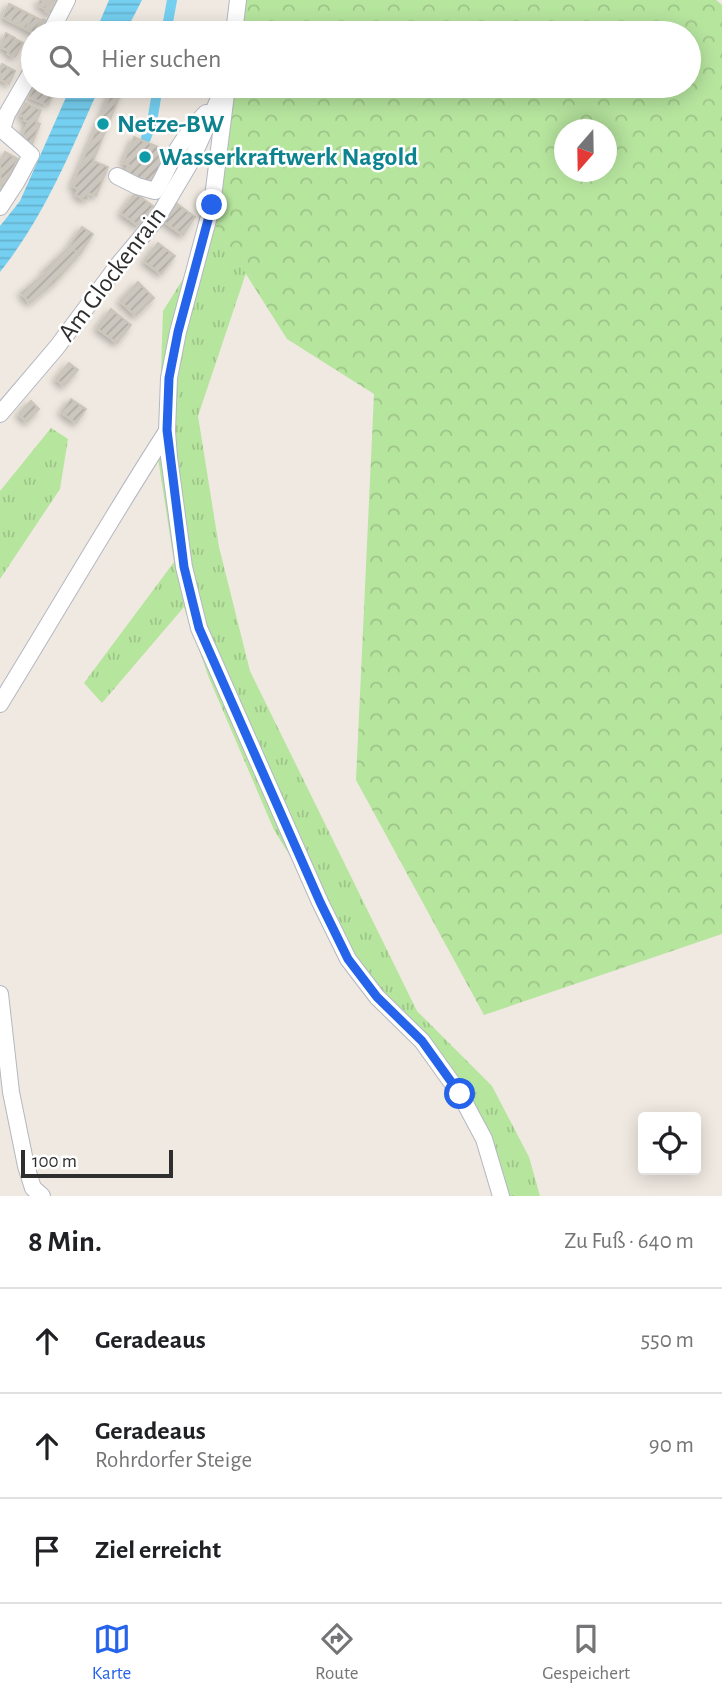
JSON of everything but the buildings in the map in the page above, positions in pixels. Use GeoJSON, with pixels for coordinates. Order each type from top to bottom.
{"type":"FeatureCollection","features":[{"type":"Feature","properties":{"kind":"street"},"geometry":{"type":"LineString","coordinates":[[57,21],[67,0]]}},
{"type":"Feature","properties":{"kind":"street"},"geometry":{"type":"LineString","coordinates":[[235,21],[238,0]]}},
{"type":"Feature","properties":{"kind":"street"},"geometry":{"type":"LineString","coordinates":[[0,207],[31,155],[1,128],[21,90]]}},
{"type":"Feature","properties":{"kind":"street","name":"Am Glockenrain"},"geometry":{"type":"LineString","coordinates":[[0,414],[57,348],[118,265],[158,217],[190,163],[219,98]]}},
{"type":"Feature","properties":{"kind":"street"},"geometry":{"type":"LineString","coordinates":[[225,98],[212,205],[178,332],[169,378],[167,430],[184,567],[199,628],[320,902],[348,959],[377,997],[422,1041],[460,1094],[484,1139],[501,1196]]}},
{"type":"Feature","properties":{"kind":"street"},"geometry":{"type":"LineString","coordinates":[[117,176],[155,191],[195,124],[217,101]]}},
{"type":"Feature","properties":{"kind":"street"},"geometry":{"type":"LineString","coordinates":[[0,704],[167,430]]}},
{"type":"Feature","properties":{"kind":"street"},"geometry":{"type":"LineString","coordinates":[[0,995],[11,1092],[26,1166],[33,1188],[42,1196]]}},
{"type":"Feature","properties":{"kind":"green space"},"geometry":{"type":"Polygon","coordinates":[[[246,0],[716,0],[722,5],[722,934],[484,1015],[356,780],[374,394],[287,339],[210,217],[229,98],[701,98],[701,21],[242,21],[246,0]]]}},
{"type":"Feature","properties":{"kind":"green space"},"geometry":{"type":"Polygon","coordinates":[[[210,217],[246,273],[198,416],[219,547],[250,671],[417,1011],[492,1086],[529,1157],[540,1196],[501,1196],[460,1094],[377,997],[274,830],[209,678],[184,607],[102,703],[84,683],[174,562],[158,458],[163,311],[188,271],[210,217]]]}},
{"type":"Feature","properties":{"kind":"green space"},"geometry":{"type":"Polygon","coordinates":[[[51,428],[68,439],[60,489],[0,579],[0,491],[51,428]]]}},
{"type":"Feature","properties":{"kind":"water"},"geometry":{"type":"Polygon","coordinates":[[[109,0],[142,0],[131,21],[100,21],[109,0]]]}},
{"type":"Feature","properties":{"kind":"water"},"geometry":{"type":"Polygon","coordinates":[[[66,98],[94,98],[44,205],[0,272],[0,226],[20,201],[66,98]]]}},
{"type":"Feature","properties":{"kind":"waterway"},"geometry":{"type":"LineString","coordinates":[[168,21],[172,0]]}},
{"type":"Feature","properties":{"kind":"waterway"},"geometry":{"type":"LineString","coordinates":[[146,138],[156,98]]}},
{"type":"Feature","properties":{"kind":"place","name":"Netze-BW"},"geometry":{"type":"Point","coordinates":[103,124]}},
{"type":"Feature","properties":{"kind":"place","name":"Wasserkraftwerk Nagold"},"geometry":{"type":"Point","coordinates":[145,157]}},
{"type":"Feature","properties":{"kind":"route"},"geometry":{"type":"LineString","coordinates":[[212,205],[178,332],[169,378],[167,430],[184,567],[199,628],[320,902],[348,959],[377,997],[422,1041],[460,1094]]}}]}
